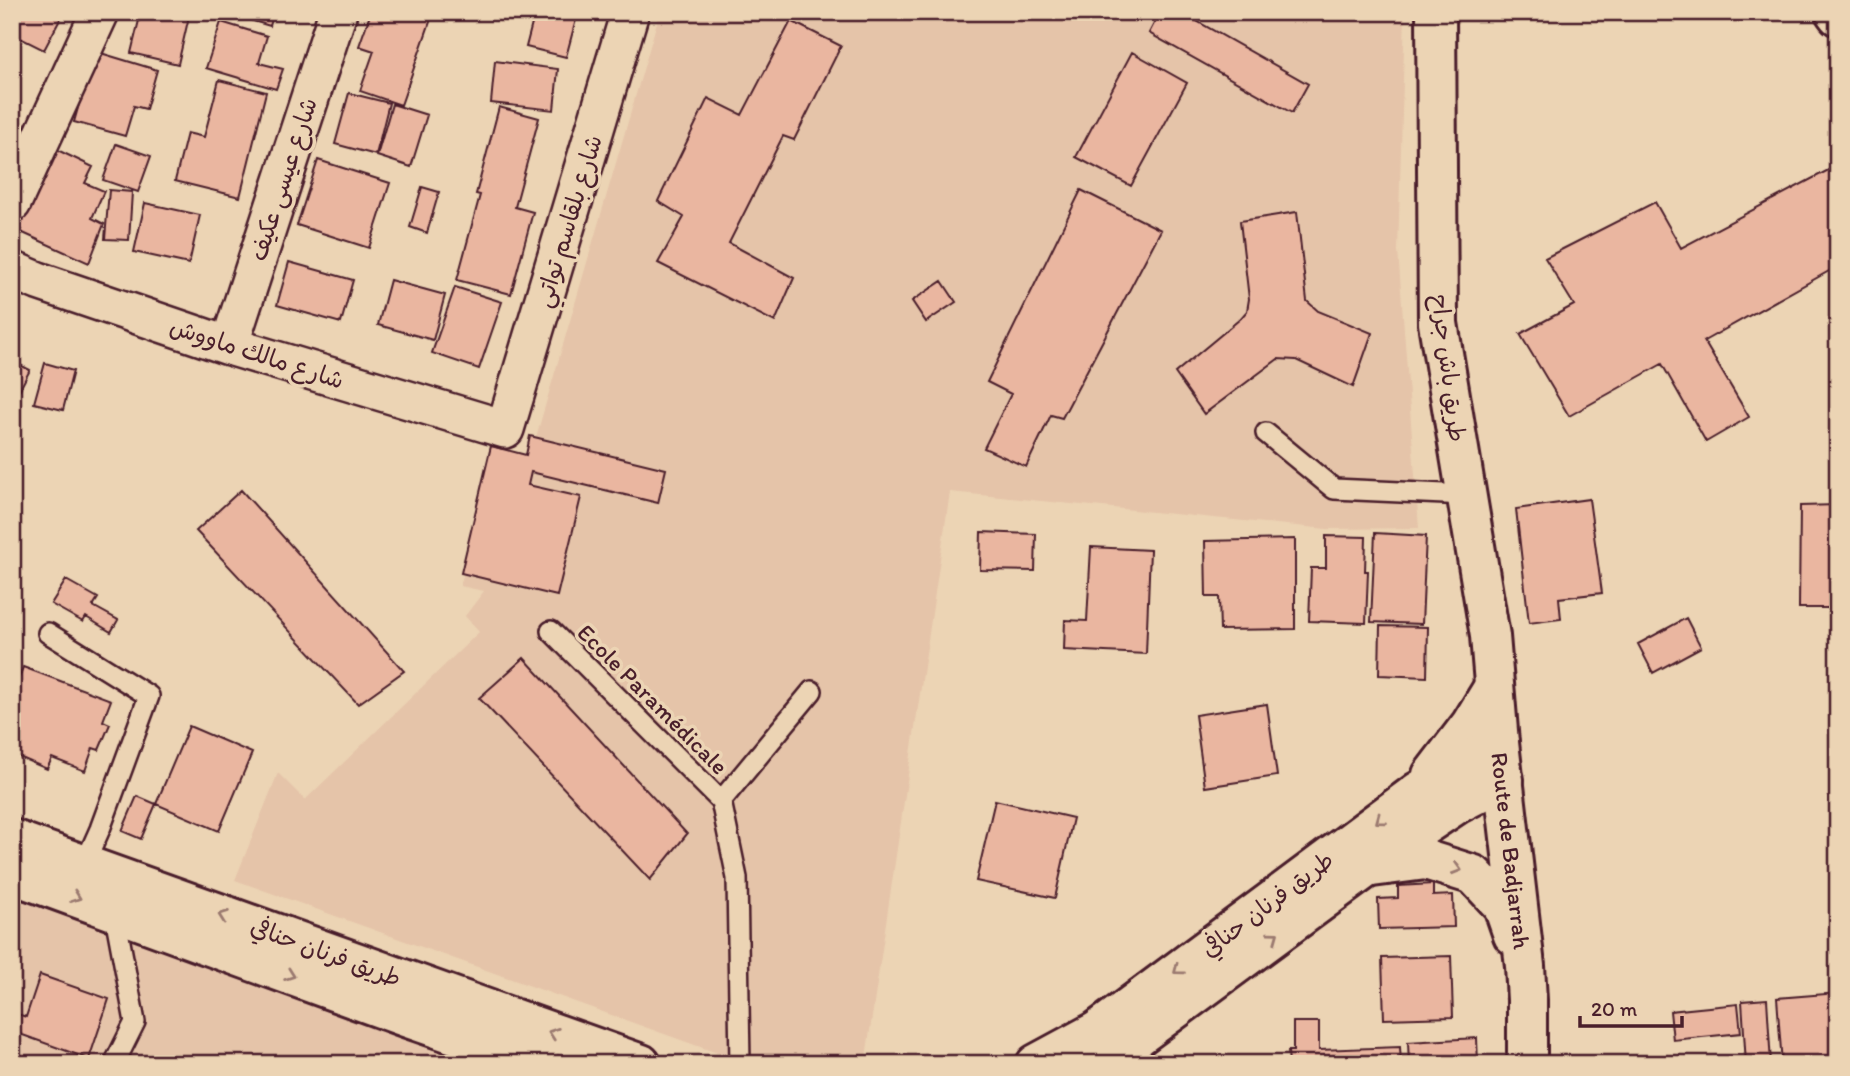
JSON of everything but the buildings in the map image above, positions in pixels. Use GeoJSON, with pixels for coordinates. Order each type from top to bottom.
{"type":"FeatureCollection","features":[{"type":"Feature","properties":{"kind":"main road","name":"طريق باش جراح"},"geometry":{"type":"LineString","coordinates":[[1436,12],[1438,323],[1490,636]]}},
{"type":"Feature","properties":{"kind":"main road","name":"Route de Badjarrah"},"geometry":{"type":"LineString","coordinates":[[1490,636],[1493,688],[1525,966],[1527,1064]]}},
{"type":"Feature","properties":{"kind":"main road"},"geometry":{"type":"LineString","coordinates":[[1419,791],[1471,724],[1493,688]]}},
{"type":"Feature","properties":{"kind":"main road","name":"طريق فرنان حنافي"},"geometry":{"type":"LineString","coordinates":[[1035,1064],[1097,1031],[1419,791],[1501,762]]}},
{"type":"Feature","properties":{"kind":"main road","name":"طريق فرنان حنافي"},"geometry":{"type":"LineString","coordinates":[[1101,1064],[1457,804],[1501,762]]}},
{"type":"Feature","properties":{"kind":"main road","name":"طريق فرنان حنافي"},"geometry":{"type":"LineString","coordinates":[[12,839],[640,1064]]}},
{"type":"Feature","properties":{"kind":"main road"},"geometry":{"type":"LineString","coordinates":[[1367,868],[1426,860],[1474,875],[1503,906],[1525,966]]}},
{"type":"Feature","properties":{"kind":"main road","name":"طريق فرنان حنافي"},"geometry":{"type":"LineString","coordinates":[[12,874],[541,1064]]}},
{"type":"Feature","properties":{"kind":"street"},"geometry":{"type":"LineString","coordinates":[[12,203],[100,12]]}},
{"type":"Feature","properties":{"kind":"street","name":"شارع عيسى عكيف"},"geometry":{"type":"LineString","coordinates":[[229,346],[338,12]]}},
{"type":"Feature","properties":{"kind":"street","name":"شارع بلقاسم تواتي"},"geometry":{"type":"LineString","coordinates":[[505,429],[630,12]]}},
{"type":"Feature","properties":{"kind":"street","name":"شارع مالك ماووش"},"geometry":{"type":"LineString","coordinates":[[12,270],[229,346],[505,429]]}},
{"type":"Feature","properties":{"kind":"lane"},"geometry":{"type":"LineString","coordinates":[[1266,433],[1334,489],[1467,495]]}},
{"type":"Feature","properties":{"kind":"lane","name":"Ecole Paramédicale"},"geometry":{"type":"LineString","coordinates":[[551,631],[720,801],[737,878],[740,1064]]}},
{"type":"Feature","properties":{"kind":"lane"},"geometry":{"type":"LineString","coordinates":[[48,633],[149,696],[100,829],[83,865]]}},
{"type":"Feature","properties":{"kind":"lane","name":"Ecole Paramédicale"},"geometry":{"type":"LineString","coordinates":[[720,801],[812,691]]}},
{"type":"Feature","properties":{"kind":"lane"},"geometry":{"type":"LineString","coordinates":[[114,910],[135,1022],[114,1064]]}},
{"type":"Feature","properties":{"kind":"shaded area"},"geometry":{"type":"Polygon","coordinates":[[[660,12],[1405,12],[1398,251],[1419,528],[1327,529],[950,492],[865,1064],[752,1064],[235,880],[278,773],[305,800],[479,632],[465,616],[484,591],[460,586],[495,470],[525,475],[660,12]]]}},
{"type":"Feature","properties":{"kind":"shaded area"},"geometry":{"type":"Polygon","coordinates":[[[12,895],[470,1064],[12,1064],[12,895]]]}}]}
